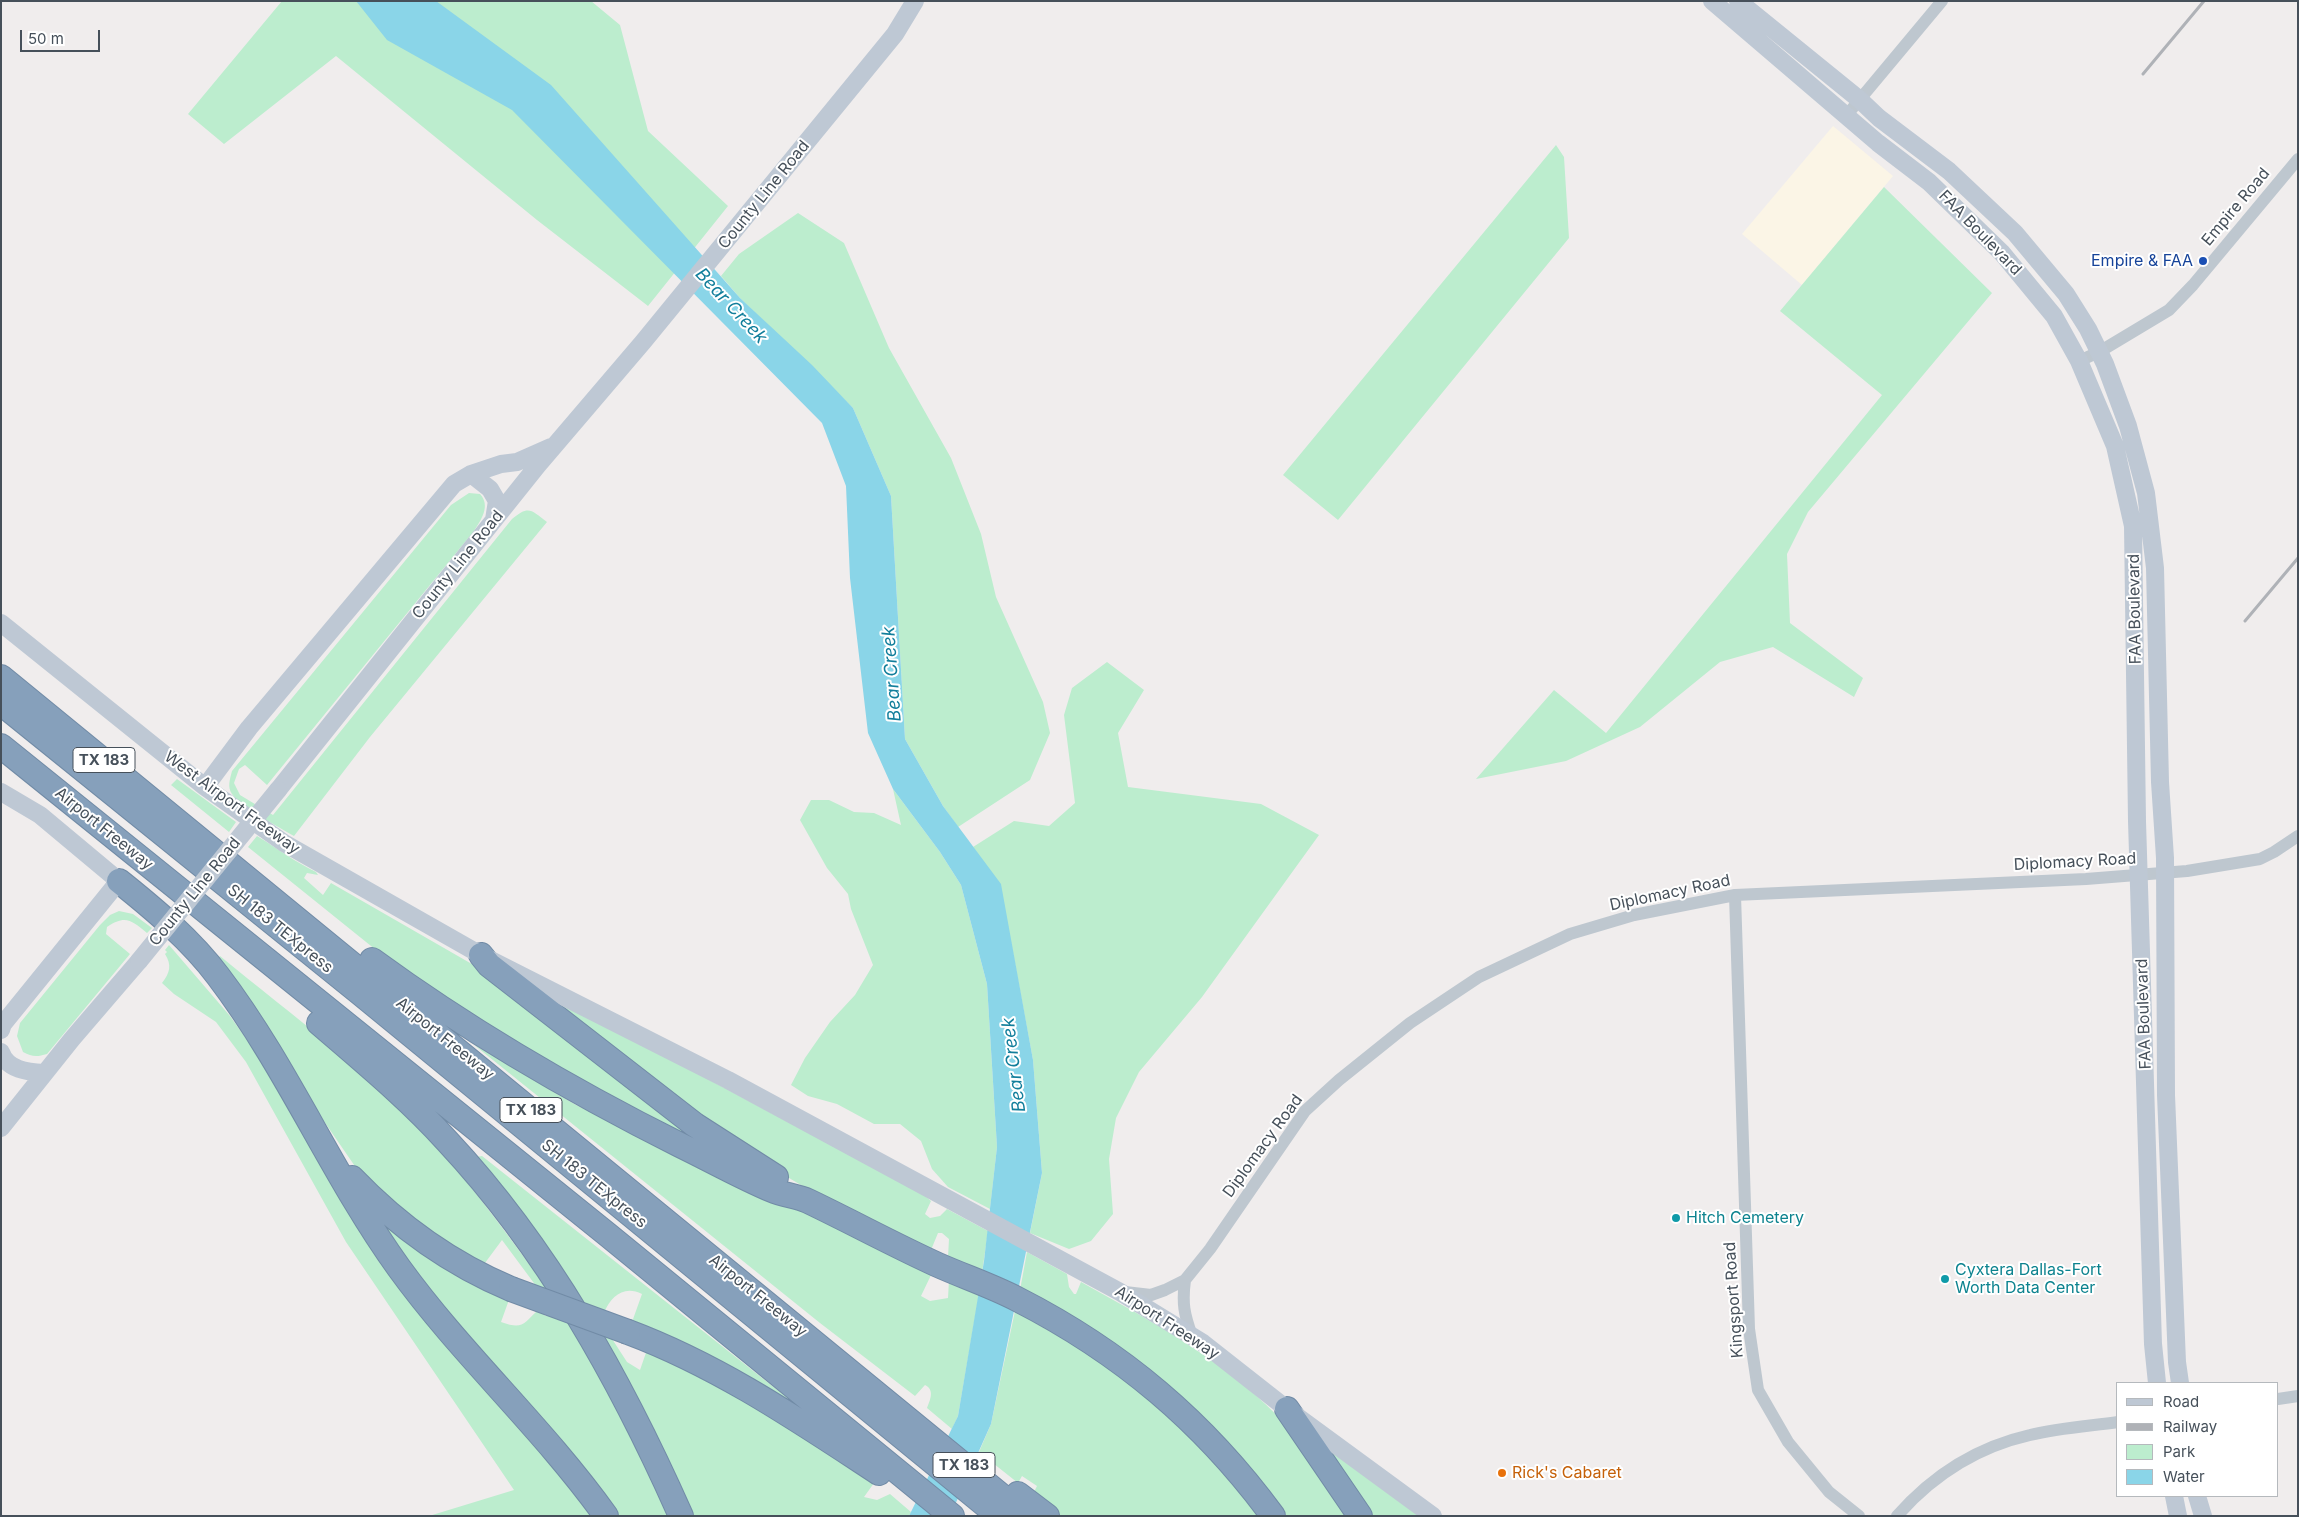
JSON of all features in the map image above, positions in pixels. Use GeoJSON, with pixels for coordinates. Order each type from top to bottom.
{"type":"FeatureCollection","features":[{"type":"Feature","properties":{"kind":"highway","name":"Airport Freeway"},"geometry":{"type":"LineString","coordinates":[[1,677],[855,1375],[944,1509]]}},
{"type":"Feature","properties":{"kind":"highway","name":"SH 183 TEXpress"},"geometry":{"type":"LineString","coordinates":[[1,703],[360,993],[902,1445],[980,1516]]}},
{"type":"Feature","properties":{"kind":"highway","name":"SH 183 TEXpress"},"geometry":{"type":"LineString","coordinates":[[1,716],[902,1445]]}},
{"type":"Feature","properties":{"kind":"highway","name":"Airport Freeway"},"geometry":{"type":"LineString","coordinates":[[1,746],[200,907],[902,1445]]}},
{"type":"Feature","properties":{"kind":"highway"},"geometry":{"type":"LineString","coordinates":[[207,844],[296,902],[420,995],[500,1047],[603,1106],[773,1190],[805,1200],[941,1266],[1016,1299],[1087,1339],[1150,1383],[1177,1407],[1227,1457],[1274,1516]]}},
{"type":"Feature","properties":{"kind":"highway"},"geometry":{"type":"LineString","coordinates":[[119,881],[181,936],[217,974],[266,1044],[371,1228],[400,1270],[451,1333],[563,1460],[606,1516]]}},
{"type":"Feature","properties":{"kind":"highway"},"geometry":{"type":"LineString","coordinates":[[200,907],[309,1014],[419,1113],[472,1169],[500,1204],[538,1256],[596,1346],[641,1429],[681,1516]]}},
{"type":"Feature","properties":{"kind":"highway"},"geometry":{"type":"LineString","coordinates":[[481,956],[489,965],[695,1125],[782,1181],[805,1200]]}},
{"type":"Feature","properties":{"kind":"highway"},"geometry":{"type":"LineString","coordinates":[[323,1145],[370,1196],[406,1228],[455,1262],[511,1289],[663,1345],[737,1383],[796,1418],[902,1445],[1016,1509],[1047,1516]]}},
{"type":"Feature","properties":{"kind":"highway"},"geometry":{"type":"LineString","coordinates":[[1287,1409],[1360,1516]]}},
{"type":"Feature","properties":{"kind":"street","name":"County Line Road"},"geometry":{"type":"LineString","coordinates":[[1,1128],[44,1073],[139,961],[278,790],[494,520],[643,342],[895,34],[915,1]]}},
{"type":"Feature","properties":{"kind":"street","name":"FAA Boulevard"},"geometry":{"type":"LineString","coordinates":[[1712,1],[1846,116],[1930,182],[2002,253],[2054,316],[2079,361],[2115,446],[2133,526],[2152,1344],[2157,1382]]}},
{"type":"Feature","properties":{"kind":"street","name":"FAA Boulevard"},"geometry":{"type":"LineString","coordinates":[[1738,1],[1860,100],[1879,118],[1949,171],[2014,233],[2066,294],[2088,329],[2099,352],[2130,434],[2146,493],[2155,568],[2165,873],[2166,1060],[2171,1236],[2177,1362],[2180,1382]]}},
{"type":"Feature","properties":{"kind":"street"},"geometry":{"type":"LineString","coordinates":[[1846,116],[1942,1]]}},
{"type":"Feature","properties":{"kind":"street","name":"Empire Road"},"geometry":{"type":"LineString","coordinates":[[2079,361],[2099,352],[2169,310],[2193,285],[2298,159]]}},
{"type":"Feature","properties":{"kind":"street"},"geometry":{"type":"LineString","coordinates":[[1975,226],[1988,208]]}},
{"type":"Feature","properties":{"kind":"street"},"geometry":{"type":"LineString","coordinates":[[205,786],[249,728],[454,484],[471,474],[501,464],[517,462],[557,444]]}},
{"type":"Feature","properties":{"kind":"street"},"geometry":{"type":"LineString","coordinates":[[471,474],[497,469],[519,490]]}},
{"type":"Feature","properties":{"kind":"street"},"geometry":{"type":"LineString","coordinates":[[471,474],[490,489],[497,501],[494,520]]}},
{"type":"Feature","properties":{"kind":"street"},"geometry":{"type":"LineString","coordinates":[[2133,526],[2151,523]]}},
{"type":"Feature","properties":{"kind":"street","name":"West Airport Freeway"},"geometry":{"type":"LineString","coordinates":[[1,624],[205,786],[284,843],[481,956]]}},
{"type":"Feature","properties":{"kind":"street"},"geometry":{"type":"LineString","coordinates":[[2137,699],[2158,697]]}},
{"type":"Feature","properties":{"kind":"street"},"geometry":{"type":"LineString","coordinates":[[1,792],[40,815],[119,881],[3,1024],[1,1030]]}},
{"type":"Feature","properties":{"kind":"street","name":"Diplomacy Road"},"geometry":{"type":"LineString","coordinates":[[1120,1292],[1151,1295],[1185,1280],[1210,1249],[1305,1111],[1339,1080],[1410,1023],[1478,977],[1570,934],[1634,915],[1735,895],[2165,873],[2260,859],[2298,836]]}},
{"type":"Feature","properties":{"kind":"street","name":"Kingsport Road"},"geometry":{"type":"LineString","coordinates":[[1735,895],[1749,1329],[1758,1390],[1788,1442],[1829,1492],[1858,1516]]}},
{"type":"Feature","properties":{"kind":"street","name":"Airport Freeway"},"geometry":{"type":"LineString","coordinates":[[481,956],[696,1063],[1120,1292],[1192,1336],[1287,1409],[1433,1516]]}},
{"type":"Feature","properties":{"kind":"street"},"geometry":{"type":"LineString","coordinates":[[1,1052],[3,1057],[13,1066],[24,1072],[44,1073]]}},
{"type":"Feature","properties":{"kind":"street"},"geometry":{"type":"LineString","coordinates":[[2145,1060],[2166,1060]]}},
{"type":"Feature","properties":{"kind":"street"},"geometry":{"type":"LineString","coordinates":[[2150,1237],[2171,1236]]}},
{"type":"Feature","properties":{"kind":"street"},"geometry":{"type":"LineString","coordinates":[[1185,1280],[1182,1300],[1184,1315],[1192,1336]]}},
{"type":"Feature","properties":{"kind":"street"},"geometry":{"type":"LineString","coordinates":[[2279,1399],[2298,1396]]}},
{"type":"Feature","properties":{"kind":"street"},"geometry":{"type":"LineString","coordinates":[[1897,1516],[1932,1482],[1960,1462],[1990,1447],[2030,1435],[2116,1422]]}},
{"type":"Feature","properties":{"kind":"street"},"geometry":{"type":"LineString","coordinates":[[2174,1497],[2178,1516]]}},
{"type":"Feature","properties":{"kind":"street"},"geometry":{"type":"LineString","coordinates":[[2197,1497],[2203,1516]]}},
{"type":"Feature","properties":{"kind":"shaded area"},"geometry":{"type":"Polygon","coordinates":[[[1833,126],[1893,176],[1802,285],[1742,234],[1833,126]]]}},
{"type":"Feature","properties":{"kind":"green space"},"geometry":{"type":"Polygon","coordinates":[[[282,1],[591,1],[620,25],[648,131],[728,206],[648,306],[537,220],[336,56],[224,144],[188,114],[282,1]]]}},
{"type":"Feature","properties":{"kind":"green space"},"geometry":{"type":"Polygon","coordinates":[[[1556,145],[1564,157],[1569,238],[1338,520],[1283,475],[1556,145]]]}},
{"type":"Feature","properties":{"kind":"green space"},"geometry":{"type":"Polygon","coordinates":[[[1884,187],[1992,293],[1808,512],[1787,554],[1790,623],[1863,678],[1854,697],[1773,647],[1720,662],[1640,727],[1566,761],[1476,779],[1554,690],[1606,733],[1882,395],[1780,311],[1884,187]]]}},
{"type":"Feature","properties":{"kind":"green space"},"geometry":{"type":"Polygon","coordinates":[[[798,213],[844,243],[889,348],[951,458],[981,534],[996,597],[1043,702],[1050,733],[1030,780],[958,827],[943,806],[905,739],[891,496],[853,408],[740,298],[721,276],[739,254],[798,213]]]}},
{"type":"Feature","properties":{"kind":"green space"},"geometry":{"type":"Polygon","coordinates":[[[469,493],[480,494],[485,503],[484,513],[474,531],[267,785],[245,765],[239,769],[234,783],[240,795],[273,815],[512,519],[522,512],[530,511],[547,522],[370,737],[294,836],[243,805],[232,794],[230,789],[229,783],[232,771],[451,505],[469,493]]]}},
{"type":"Feature","properties":{"kind":"green space"},"geometry":{"type":"Polygon","coordinates":[[[1107,662],[1144,690],[1118,733],[1128,787],[1261,804],[1319,835],[1202,997],[1139,1072],[1116,1118],[1109,1159],[1113,1214],[1091,1241],[1069,1249],[1030,1233],[1042,1173],[1033,1060],[1001,889],[973,847],[1014,821],[1049,826],[1075,803],[1064,715],[1072,688],[1107,662]]]}},
{"type":"Feature","properties":{"kind":"green space"},"geometry":{"type":"Polygon","coordinates":[[[177,779],[236,822],[229,832],[171,785],[177,779]]]}},
{"type":"Feature","properties":{"kind":"green space"},"geometry":{"type":"Polygon","coordinates":[[[893,789],[940,852],[961,885],[987,984],[997,1147],[990,1209],[948,1187],[932,1169],[921,1141],[900,1124],[874,1124],[837,1104],[808,1096],[791,1085],[805,1058],[830,1022],[855,995],[873,965],[851,909],[848,894],[827,868],[800,820],[811,800],[829,800],[854,812],[874,813],[901,825],[893,789]]]}},
{"type":"Feature","properties":{"kind":"green space"},"geometry":{"type":"Polygon","coordinates":[[[257,836],[316,872],[318,875],[307,873],[304,878],[323,895],[331,883],[484,971],[698,1138],[694,1140],[515,1044],[376,950],[248,847],[257,836]]]}},
{"type":"Feature","properties":{"kind":"green space"},"geometry":{"type":"Polygon","coordinates":[[[119,911],[133,914],[152,928],[147,933],[133,922],[124,920],[107,927],[106,934],[130,954],[47,1054],[35,1056],[23,1052],[17,1036],[20,1023],[100,925],[110,915],[119,911]]]}},
{"type":"Feature","properties":{"kind":"green space"},"geometry":{"type":"Polygon","coordinates":[[[169,945],[230,1016],[259,1057],[361,1234],[435,1327],[595,1516],[429,1516],[514,1490],[346,1242],[246,1062],[216,1022],[174,994],[162,983],[169,969],[169,962],[165,954],[167,952],[165,950],[169,945]]]}},
{"type":"Feature","properties":{"kind":"green space"},"geometry":{"type":"Polygon","coordinates":[[[220,956],[331,1046],[410,1117],[465,1180],[552,1296],[542,1294],[502,1240],[482,1267],[436,1240],[361,1175],[215,963],[220,956]]]}},
{"type":"Feature","properties":{"kind":"green space"},"geometry":{"type":"Polygon","coordinates":[[[559,999],[924,1195],[931,1201],[925,1214],[930,1218],[940,1216],[947,1209],[988,1231],[982,1273],[948,1257],[949,1239],[942,1233],[938,1233],[931,1250],[816,1194],[747,1153],[551,1003],[559,999]]]}},
{"type":"Feature","properties":{"kind":"green space"},"geometry":{"type":"Polygon","coordinates":[[[473,1044],[576,1105],[932,1273],[921,1296],[930,1301],[948,1298],[949,1280],[979,1294],[958,1416],[952,1429],[927,1408],[931,1395],[928,1387],[925,1385],[915,1396],[820,1323],[473,1044]]]}},
{"type":"Feature","properties":{"kind":"green space"},"geometry":{"type":"Polygon","coordinates":[[[482,1156],[819,1423],[632,1322],[642,1294],[629,1291],[619,1294],[610,1302],[604,1313],[585,1307],[476,1157],[482,1156]]]}},
{"type":"Feature","properties":{"kind":"green space"},"geometry":{"type":"Polygon","coordinates":[[[388,1227],[510,1297],[501,1322],[514,1325],[522,1324],[538,1310],[542,1310],[545,1316],[556,1312],[564,1314],[599,1372],[670,1516],[616,1516],[441,1302],[386,1229],[388,1227]]]}},
{"type":"Feature","properties":{"kind":"green space"},"geometry":{"type":"Polygon","coordinates":[[[1027,1252],[1067,1274],[1069,1287],[1074,1294],[1076,1294],[1081,1282],[1191,1346],[1242,1384],[1289,1428],[1356,1516],[1287,1516],[1274,1499],[1020,1290],[1027,1252]]]}},
{"type":"Feature","properties":{"kind":"green space"},"geometry":{"type":"Polygon","coordinates":[[[1015,1311],[1096,1358],[1132,1384],[1195,1440],[1261,1516],[1058,1516],[1033,1494],[1037,1486],[1022,1476],[1018,1483],[979,1452],[991,1424],[1015,1311]]]}},
{"type":"Feature","properties":{"kind":"green space"},"geometry":{"type":"Polygon","coordinates":[[[594,1325],[605,1328],[627,1362],[640,1370],[649,1344],[700,1369],[874,1483],[864,1497],[877,1500],[890,1494],[911,1512],[909,1516],[691,1516],[646,1419],[594,1325]]]}},
{"type":"Feature","properties":{"kind":"green space"},"geometry":{"type":"Polygon","coordinates":[[[1322,1441],[1421,1516],[1370,1516],[1322,1441]]]}},
{"type":"Feature","properties":{"kind":"water","name":"Bear Creek"},"geometry":{"type":"Polygon","coordinates":[[[356,1],[436,1],[551,85],[740,298],[812,365],[853,408],[891,496],[905,739],[943,806],[1001,884],[1033,1060],[1042,1173],[991,1424],[950,1516],[909,1516],[958,1416],[984,1261],[997,1147],[987,984],[961,885],[940,852],[893,789],[868,733],[850,578],[846,486],[822,423],[512,110],[387,40],[356,1]]]}},
{"type":"Feature","properties":{"kind":"railway"},"geometry":{"type":"LineString","coordinates":[[2143,74],[2204,1]]}},
{"type":"Feature","properties":{"kind":"railway"},"geometry":{"type":"LineString","coordinates":[[2245,621],[2298,558]]}},
{"type":"Feature","properties":{"kind":"place","name":"Empire & FAA"},"geometry":{"type":"Point","coordinates":[2203,261]}},
{"type":"Feature","properties":{"kind":"place","name":"Hitch Cemetery"},"geometry":{"type":"Point","coordinates":[1676,1218]}},
{"type":"Feature","properties":{"kind":"place","name":"Cyxtera Dallas-Fort Worth Data Center"},"geometry":{"type":"Point","coordinates":[1945,1279]}},
{"type":"Feature","properties":{"kind":"place","name":"Rick's Cabaret"},"geometry":{"type":"Point","coordinates":[1502,1473]}}]}
